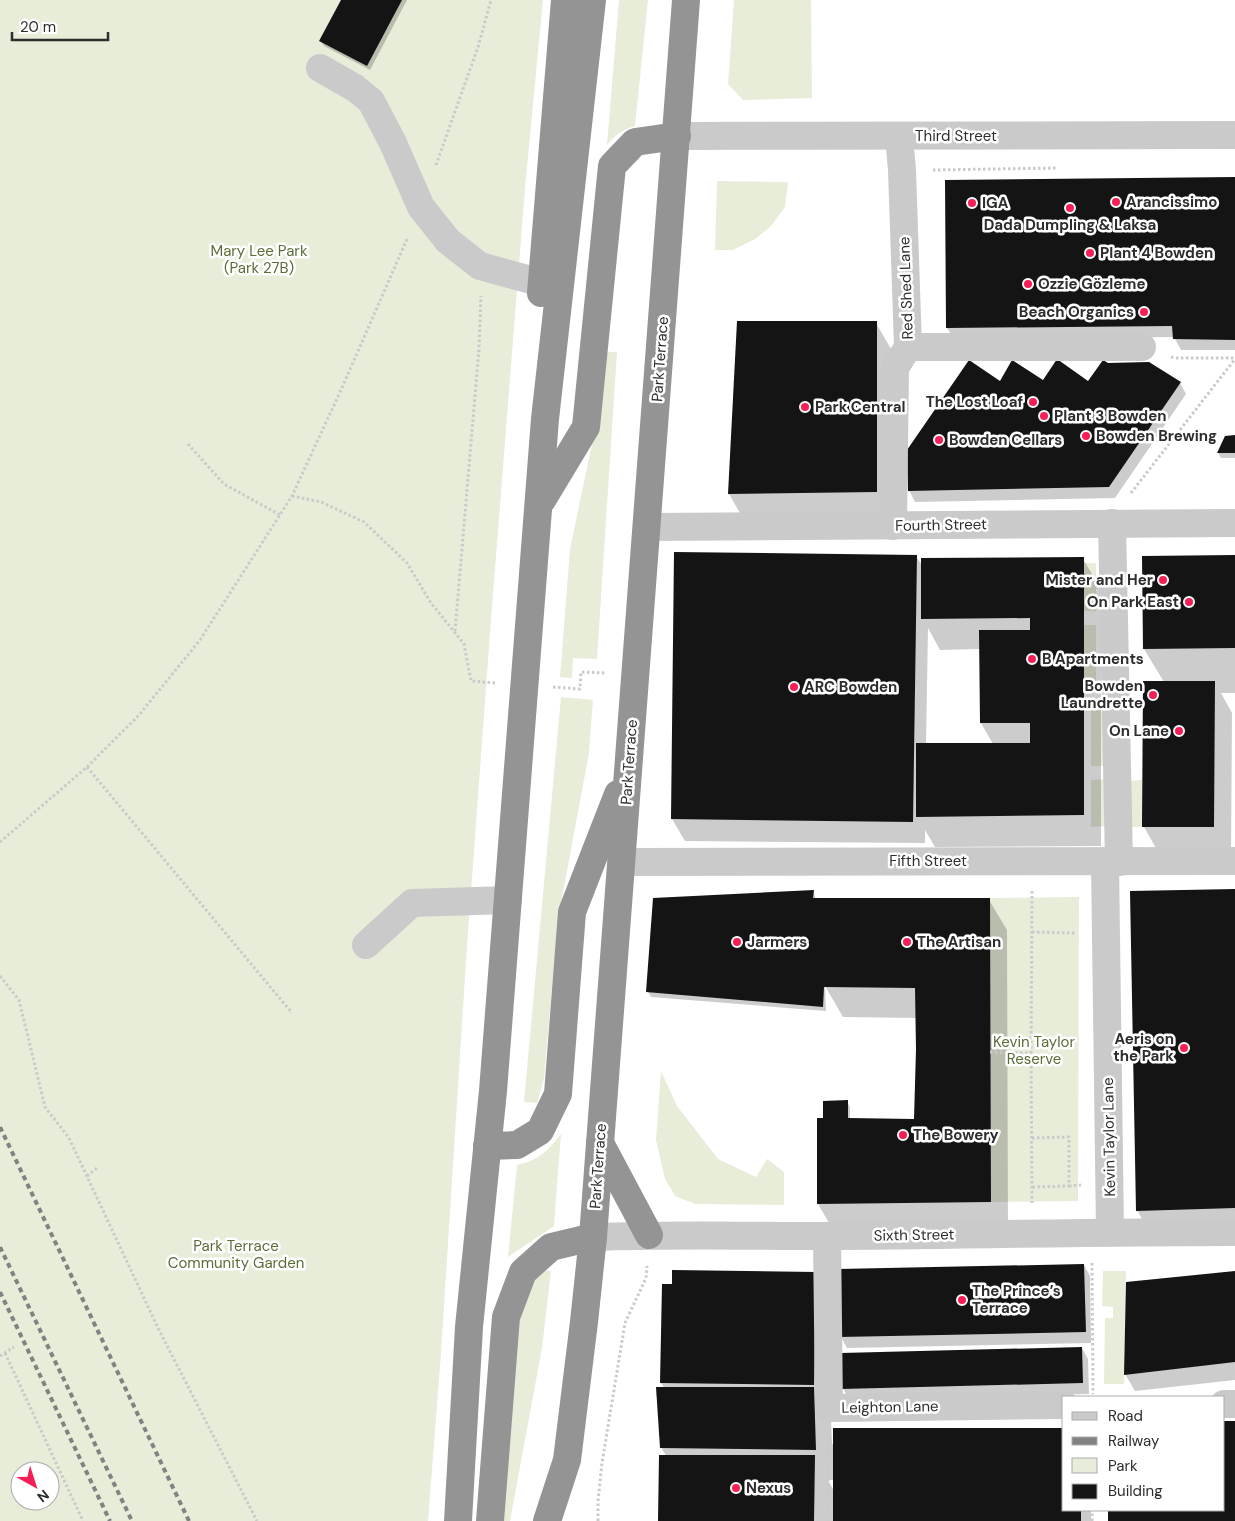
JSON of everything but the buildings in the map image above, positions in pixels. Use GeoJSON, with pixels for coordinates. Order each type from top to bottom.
{"type":"FeatureCollection","features":[{"type":"Feature","properties":{"kind":"highway"},"geometry":{"type":"LineString","coordinates":[[545,419],[539,324],[565,0]]}},
{"type":"Feature","properties":{"kind":"highway"},"geometry":{"type":"LineString","coordinates":[[458,1521],[469,1327],[493,1091],[545,419],[592,0]]}},
{"type":"Feature","properties":{"kind":"highway","name":"Park Terrace"},"geometry":{"type":"LineString","coordinates":[[547,1521],[567,1460],[593,1237],[686,0]]}},
{"type":"Feature","properties":{"kind":"highway"},"geometry":{"type":"LineString","coordinates":[[539,505],[586,426],[612,166],[635,142],[677,136]]}},
{"type":"Feature","properties":{"kind":"highway"},"geometry":{"type":"LineString","coordinates":[[487,1146],[517,1145],[540,1131],[558,1094],[572,912],[629,767]]}},
{"type":"Feature","properties":{"kind":"highway"},"geometry":{"type":"LineString","coordinates":[[600,1143],[649,1235]]}},
{"type":"Feature","properties":{"kind":"highway"},"geometry":{"type":"LineString","coordinates":[[490,1521],[506,1316],[523,1272],[551,1246],[593,1237]]}},
{"type":"Feature","properties":{"kind":"street"},"geometry":{"type":"LineString","coordinates":[[320,68],[355,88],[372,101],[421,207],[448,241],[480,266],[542,283]]}},
{"type":"Feature","properties":{"kind":"street","name":"Third Street"},"geometry":{"type":"LineString","coordinates":[[677,136],[1235,136]]}},
{"type":"Feature","properties":{"kind":"street","name":"Red Shed Lane"},"geometry":{"type":"LineString","coordinates":[[893,526],[895,368],[908,347],[902,170],[899,137]]}},
{"type":"Feature","properties":{"kind":"street"},"geometry":{"type":"LineString","coordinates":[[908,347],[1142,347]]}},
{"type":"Feature","properties":{"kind":"street","name":"Fourth Street"},"geometry":{"type":"LineString","coordinates":[[647,527],[1235,522]]}},
{"type":"Feature","properties":{"kind":"street","name":"Kevin Taylor Lane"},"geometry":{"type":"LineString","coordinates":[[1100,1233],[1112,862],[1112,523]]}},
{"type":"Feature","properties":{"kind":"street","name":"Fifth Street"},"geometry":{"type":"LineString","coordinates":[[622,862],[1235,861]]}},
{"type":"Feature","properties":{"kind":"street"},"geometry":{"type":"LineString","coordinates":[[366,945],[412,903],[508,900]]}},
{"type":"Feature","properties":{"kind":"street","name":"Sixth Street"},"geometry":{"type":"LineString","coordinates":[[593,1237],[649,1235],[827,1236],[1235,1232]]}},
{"type":"Feature","properties":{"kind":"street","name":"Leighton Lane"},"geometry":{"type":"LineString","coordinates":[[827,1236],[829,1408],[1062,1405]]}},
{"type":"Feature","properties":{"kind":"path"},"geometry":{"type":"LineString","coordinates":[[0,842],[87,767],[139,716],[200,640],[292,496],[341,390],[421,207],[478,47],[491,0]]}},
{"type":"Feature","properties":{"kind":"path"},"geometry":{"type":"LineString","coordinates":[[455,631],[479,349],[480,266]]}},
{"type":"Feature","properties":{"kind":"path"},"geometry":{"type":"LineString","coordinates":[[1142,347],[1175,358],[1235,359]]}},
{"type":"Feature","properties":{"kind":"path"},"geometry":{"type":"LineString","coordinates":[[1129,494],[1235,359]]}},
{"type":"Feature","properties":{"kind":"path"},"geometry":{"type":"LineString","coordinates":[[188,444],[224,484],[280,515]]}},
{"type":"Feature","properties":{"kind":"path"},"geometry":{"type":"LineString","coordinates":[[292,496],[321,502],[364,522],[407,563],[431,603],[464,644],[471,681]]}},
{"type":"Feature","properties":{"kind":"path"},"geometry":{"type":"LineString","coordinates":[[580,689],[581,672]]}},
{"type":"Feature","properties":{"kind":"path"},"geometry":{"type":"LineString","coordinates":[[87,767],[292,1013]]}},
{"type":"Feature","properties":{"kind":"path"},"geometry":{"type":"LineString","coordinates":[[1031,1233],[1032,884]]}},
{"type":"Feature","properties":{"kind":"path"},"geometry":{"type":"LineString","coordinates":[[1032,932],[1077,933]]}},
{"type":"Feature","properties":{"kind":"path"},"geometry":{"type":"LineString","coordinates":[[0,976],[19,1000],[45,1107],[70,1138],[159,1330],[257,1521]]}},
{"type":"Feature","properties":{"kind":"path"},"geometry":{"type":"LineString","coordinates":[[990,1052],[1031,1053]]}},
{"type":"Feature","properties":{"kind":"path"},"geometry":{"type":"LineString","coordinates":[[1032,1138],[1069,1137],[1069,1186],[1032,1187]]}},
{"type":"Feature","properties":{"kind":"path"},"geometry":{"type":"LineString","coordinates":[[87,1176],[96,1168]]}},
{"type":"Feature","properties":{"kind":"path"},"geometry":{"type":"LineString","coordinates":[[1093,1396],[1092,1264],[1100,1233]]}},
{"type":"Feature","properties":{"kind":"path"},"geometry":{"type":"LineString","coordinates":[[598,1521],[602,1462],[625,1323],[646,1278],[647,1264]]}},
{"type":"Feature","properties":{"kind":"path"},"geometry":{"type":"LineString","coordinates":[[0,1356],[14,1347]]}},
{"type":"Feature","properties":{"kind":"path"},"geometry":{"type":"LineString","coordinates":[[5,1353],[83,1521]]}},
{"type":"Feature","properties":{"kind":"path"},"geometry":{"type":"LineString","coordinates":[[827,1521],[829,1408]]}},
{"type":"Feature","properties":{"kind":"green space","name":"Mary Lee Park (Park 27B)"},"geometry":{"type":"Polygon","coordinates":[[[0,0],[543,0],[525,188],[491,620],[428,1521],[0,1521],[0,0]]]}},
{"type":"Feature","properties":{"kind":"green space"},"geometry":{"type":"Polygon","coordinates":[[[619,0],[648,0],[635,126],[619,133],[607,145],[619,0]]]}},
{"type":"Feature","properties":{"kind":"green space"},"geometry":{"type":"Polygon","coordinates":[[[734,0],[811,0],[812,98],[743,100],[728,84],[734,0]]]}},
{"type":"Feature","properties":{"kind":"green space"},"geometry":{"type":"Polygon","coordinates":[[[717,181],[788,182],[785,207],[771,226],[755,239],[733,250],[715,250],[717,181]]]}},
{"type":"Feature","properties":{"kind":"green space"},"geometry":{"type":"Polygon","coordinates":[[[601,352],[617,352],[597,659],[573,658],[572,678],[560,677],[570,549],[593,439],[601,352]]]}},
{"type":"Feature","properties":{"kind":"green space"},"geometry":{"type":"Polygon","coordinates":[[[1084,563],[1096,563],[1096,611],[1084,611],[1084,563]]]}},
{"type":"Feature","properties":{"kind":"green space"},"geometry":{"type":"Polygon","coordinates":[[[1084,625],[1096,625],[1096,688],[1084,688],[1084,625]]]}},
{"type":"Feature","properties":{"kind":"green space"},"geometry":{"type":"Polygon","coordinates":[[[561,697],[593,700],[589,753],[558,919],[544,1079],[537,1103],[524,1102],[561,697]]]}},
{"type":"Feature","properties":{"kind":"green space"},"geometry":{"type":"Polygon","coordinates":[[[1091,703],[1106,703],[1107,766],[1091,766],[1091,703]]]}},
{"type":"Feature","properties":{"kind":"green space"},"geometry":{"type":"Polygon","coordinates":[[[1107,779],[1107,826],[1091,827],[1091,780],[1107,779]]]}},
{"type":"Feature","properties":{"kind":"green space"},"geometry":{"type":"Polygon","coordinates":[[[1142,780],[1142,827],[1128,827],[1128,781],[1142,780]]]}},
{"type":"Feature","properties":{"kind":"green space","name":"Kevin Taylor Reserve"},"geometry":{"type":"Polygon","coordinates":[[[1079,897],[1078,1201],[991,1202],[990,898],[1079,897]]]}},
{"type":"Feature","properties":{"kind":"green space"},"geometry":{"type":"Polygon","coordinates":[[[661,1071],[677,1106],[718,1159],[756,1177],[767,1159],[784,1172],[784,1205],[695,1204],[675,1196],[665,1179],[656,1140],[661,1071]]]}},
{"type":"Feature","properties":{"kind":"green space"},"geometry":{"type":"Polygon","coordinates":[[[561,1134],[554,1226],[508,1257],[517,1165],[538,1157],[561,1134]]]}},
{"type":"Feature","properties":{"kind":"green space"},"geometry":{"type":"Polygon","coordinates":[[[537,1270],[551,1271],[542,1348],[510,1521],[499,1521],[517,1308],[537,1270]]]}},
{"type":"Feature","properties":{"kind":"green space"},"geometry":{"type":"Polygon","coordinates":[[[1103,1271],[1126,1271],[1124,1384],[1104,1384],[1105,1318],[1113,1318],[1113,1307],[1102,1306],[1103,1271]]]}},
{"type":"Feature","properties":{"kind":"railway"},"geometry":{"type":"LineString","coordinates":[[0,1127],[189,1521]]}},
{"type":"Feature","properties":{"kind":"railway"},"geometry":{"type":"LineString","coordinates":[[0,1247],[132,1521]]}},
{"type":"Feature","properties":{"kind":"railway"},"geometry":{"type":"LineString","coordinates":[[0,1292],[110,1521]]}},
{"type":"Feature","properties":{"kind":"place","name":"Arancissimo"},"geometry":{"type":"Point","coordinates":[1116,202]}},
{"type":"Feature","properties":{"kind":"place","name":"IGA"},"geometry":{"type":"Point","coordinates":[972,203]}},
{"type":"Feature","properties":{"kind":"place","name":"Dada Dumpling & Laksa"},"geometry":{"type":"Point","coordinates":[1070,208]}},
{"type":"Feature","properties":{"kind":"place","name":"Plant 4 Bowden"},"geometry":{"type":"Point","coordinates":[1090,253]}},
{"type":"Feature","properties":{"kind":"place","name":"Ozzie Gözleme"},"geometry":{"type":"Point","coordinates":[1028,284]}},
{"type":"Feature","properties":{"kind":"place","name":"Beach Organics"},"geometry":{"type":"Point","coordinates":[1144,312]}},
{"type":"Feature","properties":{"kind":"place","name":"The Lost Loaf"},"geometry":{"type":"Point","coordinates":[1033,402]}},
{"type":"Feature","properties":{"kind":"place","name":"Park Central"},"geometry":{"type":"Point","coordinates":[805,407]}},
{"type":"Feature","properties":{"kind":"place","name":"Plant 3 Bowden"},"geometry":{"type":"Point","coordinates":[1044,416]}},
{"type":"Feature","properties":{"kind":"place","name":"Bowden Brewing"},"geometry":{"type":"Point","coordinates":[1086,436]}},
{"type":"Feature","properties":{"kind":"place","name":"Bowden Cellars"},"geometry":{"type":"Point","coordinates":[939,440]}},
{"type":"Feature","properties":{"kind":"place","name":"Mister and Her"},"geometry":{"type":"Point","coordinates":[1163,580]}},
{"type":"Feature","properties":{"kind":"place","name":"On Park East"},"geometry":{"type":"Point","coordinates":[1189,602]}},
{"type":"Feature","properties":{"kind":"place","name":"B Apartments"},"geometry":{"type":"Point","coordinates":[1032,659]}},
{"type":"Feature","properties":{"kind":"place","name":"ARC Bowden"},"geometry":{"type":"Point","coordinates":[794,687]}},
{"type":"Feature","properties":{"kind":"place","name":"Bowden Laundrette"},"geometry":{"type":"Point","coordinates":[1153,695]}},
{"type":"Feature","properties":{"kind":"place","name":"On Lane"},"geometry":{"type":"Point","coordinates":[1179,731]}},
{"type":"Feature","properties":{"kind":"place","name":"Jarmers"},"geometry":{"type":"Point","coordinates":[737,942]}},
{"type":"Feature","properties":{"kind":"place","name":"The Artisan"},"geometry":{"type":"Point","coordinates":[907,942]}},
{"type":"Feature","properties":{"kind":"place","name":"Aeris on the Park"},"geometry":{"type":"Point","coordinates":[1184,1048]}},
{"type":"Feature","properties":{"kind":"place","name":"The Bowery"},"geometry":{"type":"Point","coordinates":[903,1135]}},
{"type":"Feature","properties":{"kind":"place","name":"The Prince’s Terrace"},"geometry":{"type":"Point","coordinates":[962,1300]}},
{"type":"Feature","properties":{"kind":"place","name":"Nexus"},"geometry":{"type":"Point","coordinates":[736,1488]}},
{"type":"Feature","properties":{"kind":"park label","name":"Park Terrace Community Garden"},"geometry":{"type":"Point","coordinates":[236,1254]}}]}
